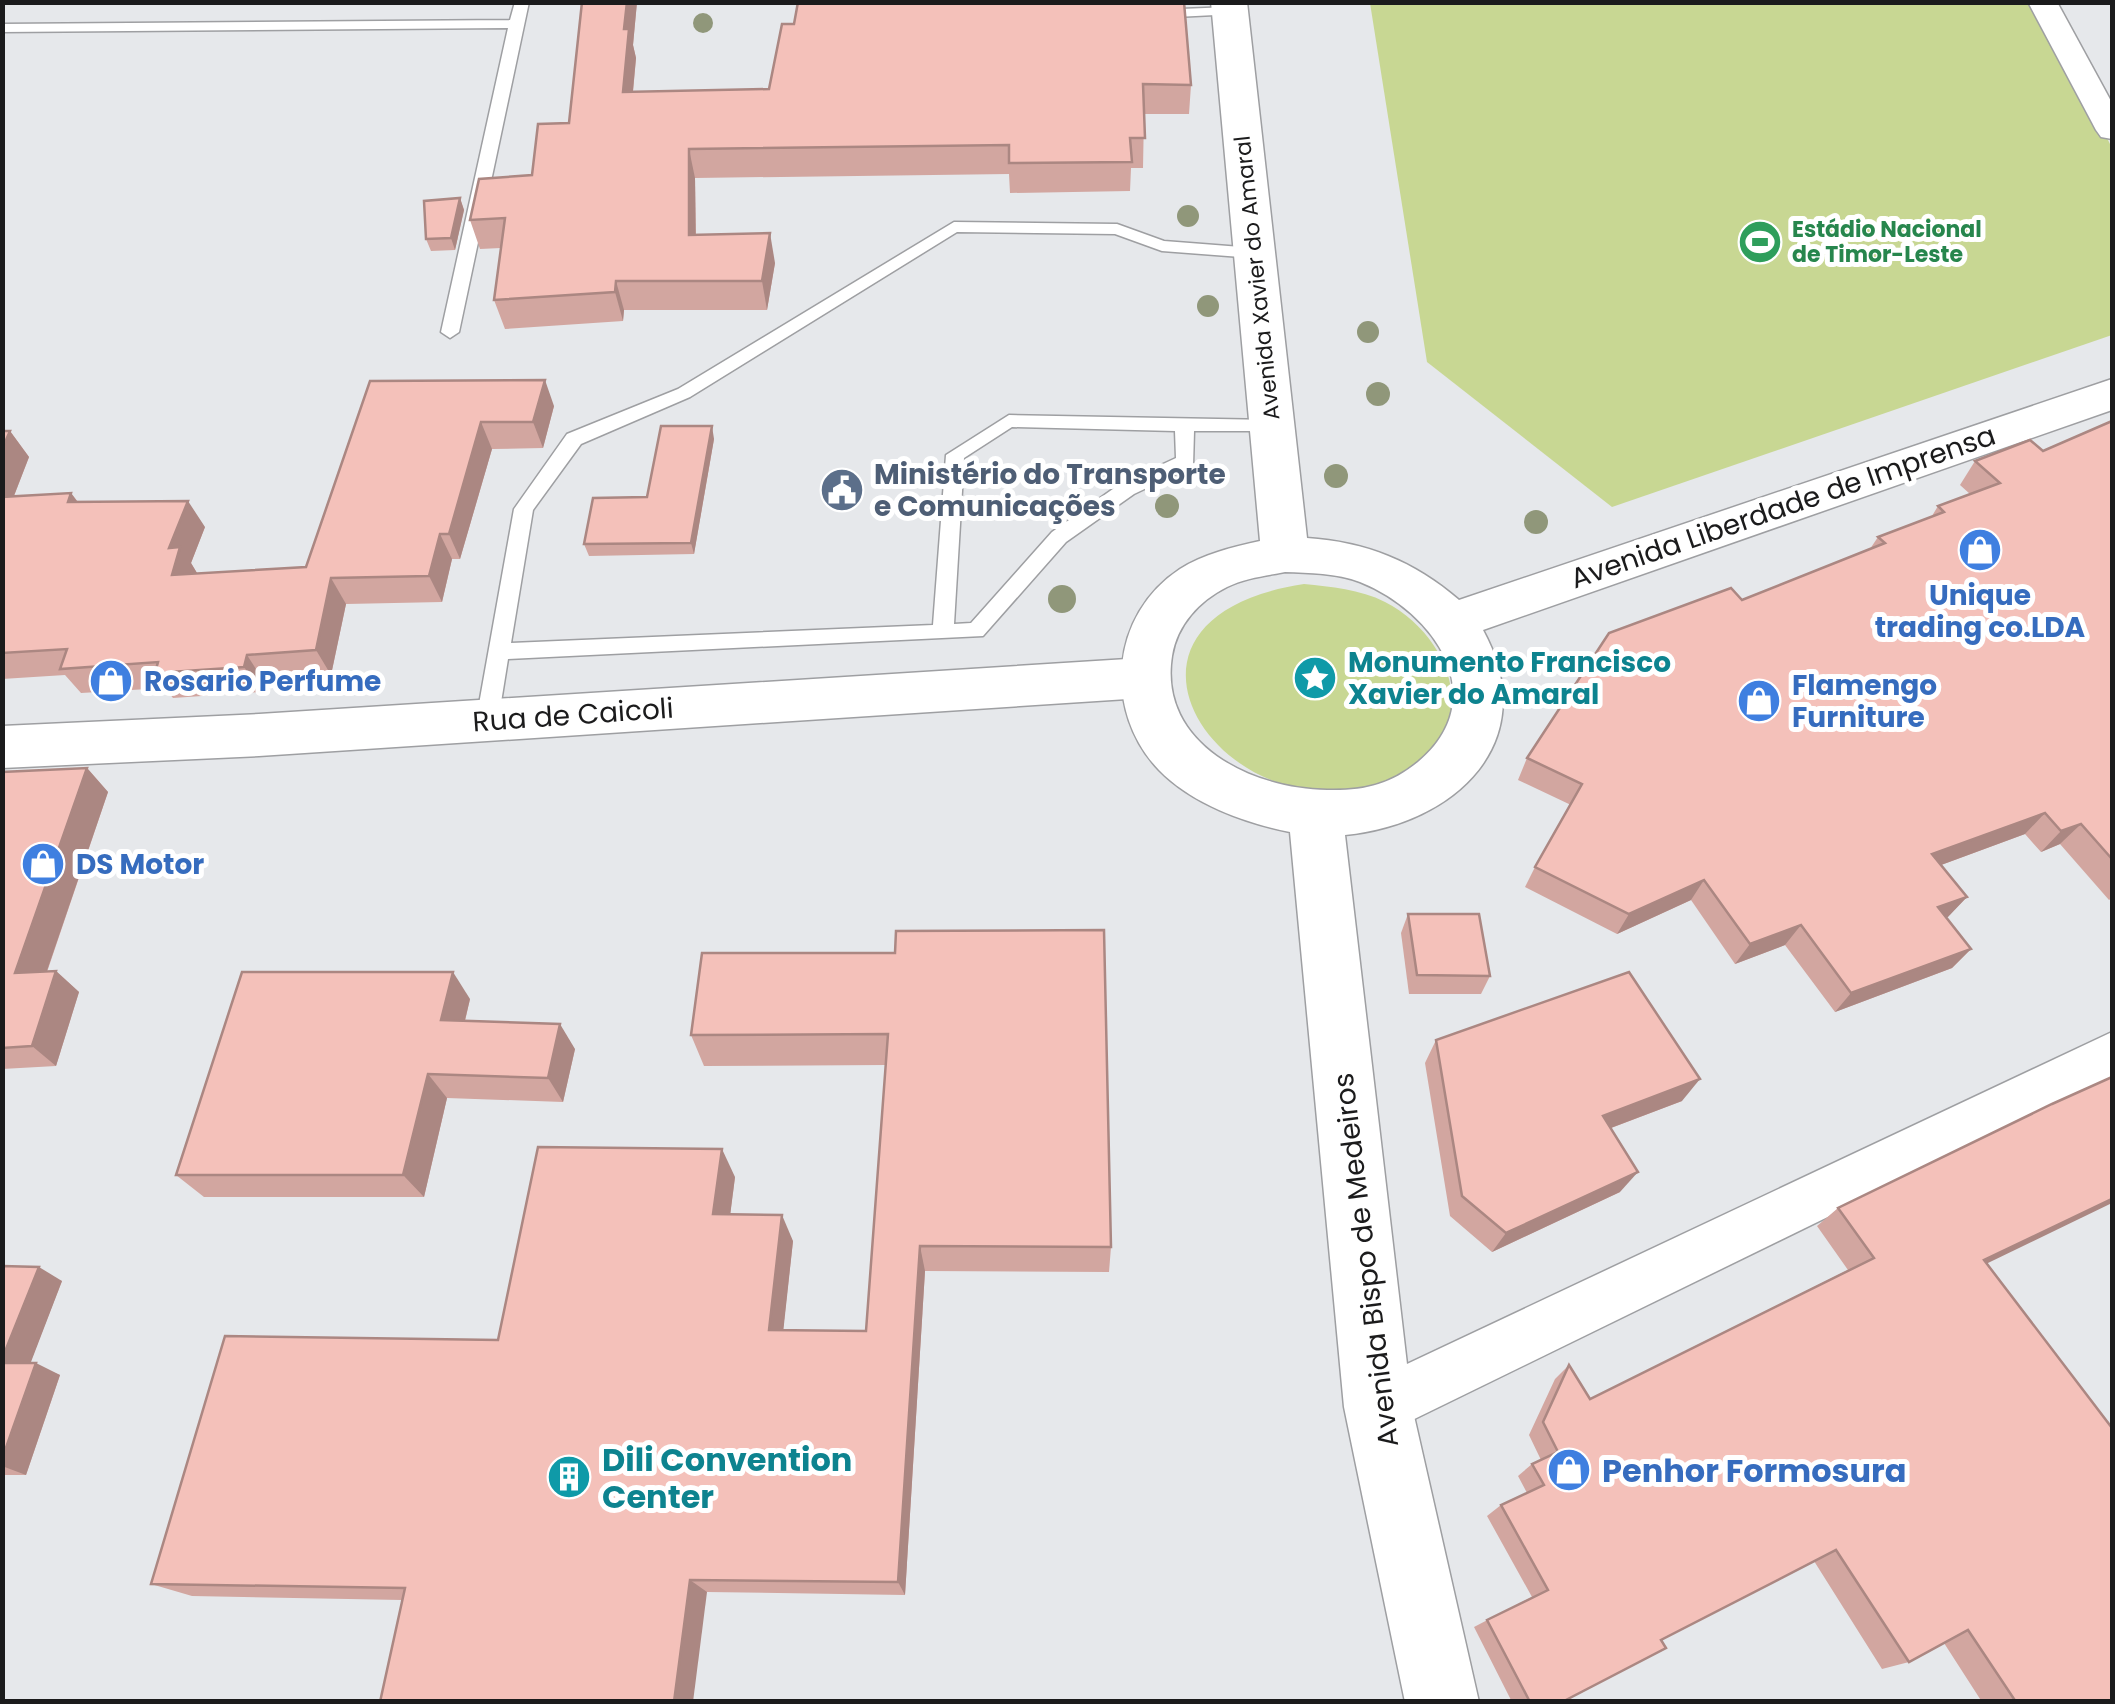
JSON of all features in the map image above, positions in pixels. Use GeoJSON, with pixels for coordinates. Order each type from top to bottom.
{"type":"FeatureCollection","features":[{"type":"Feature","properties":{"kind":"main road","name":"Avenida Xavier do Amaral"},"geometry":{"type":"LineString","coordinates":[[1229,7],[1285,554]]}},
{"type":"Feature","properties":{"kind":"main road","name":"Avenida Liberdade de Imprensa"},"geometry":{"type":"LineString","coordinates":[[1452,621],[2112,394]]}},
{"type":"Feature","properties":{"kind":"main road"},"geometry":{"type":"LineString","coordinates":[[1285,554],[1333,557],[1378,570],[1420,591],[1452,621],[1474,657],[1482,696],[1474,734],[1452,769],[1415,796],[1368,811],[1316,815],[1262,806],[1215,785],[1177,754],[1152,717],[1143,678],[1149,640],[1168,607],[1200,580],[1240,563],[1285,554]]}},
{"type":"Feature","properties":{"kind":"main road","name":"Rua de Caicoli"},"geometry":{"type":"LineString","coordinates":[[2,746],[1143,678]]}},
{"type":"Feature","properties":{"kind":"main road","name":"Avenida Bispo de Medeiros"},"geometry":{"type":"LineString","coordinates":[[1316,815],[1378,1406],[1442,1702]]}},
{"type":"Feature","properties":{"kind":"street"},"geometry":{"type":"LineString","coordinates":[[2042,2],[2112,130]]}},
{"type":"Feature","properties":{"kind":"street"},"geometry":{"type":"LineString","coordinates":[[1378,1406],[2112,1054]]}},
{"type":"Feature","properties":{"kind":"lane"},"geometry":{"type":"LineString","coordinates":[[450,332],[522,2]]}},
{"type":"Feature","properties":{"kind":"lane"},"geometry":{"type":"LineString","coordinates":[[1135,15],[1229,7]]}},
{"type":"Feature","properties":{"kind":"lane"},"geometry":{"type":"LineString","coordinates":[[2,28],[516,24]]}},
{"type":"Feature","properties":{"kind":"lane"},"geometry":{"type":"LineString","coordinates":[[487,720],[524,509],[574,439],[684,392],[954,227],[1117,229],[1162,246],[1254,253]]}},
{"type":"Feature","properties":{"kind":"lane"},"geometry":{"type":"LineString","coordinates":[[943,632],[955,455],[1009,421],[1272,426]]}},
{"type":"Feature","properties":{"kind":"lane"},"geometry":{"type":"LineString","coordinates":[[499,651],[976,631],[1059,537],[1127,489],[1186,461],[1184,424]]}},
{"type":"Feature","properties":{"kind":"green space","name":"Estádio Nacional de Timor-Leste"},"geometry":{"type":"Polygon","coordinates":[[[1370,3],[2039,3],[2112,148],[2112,335],[1612,507],[1427,362],[1370,3]]]}},
{"type":"Feature","properties":{"kind":"green space"},"geometry":{"type":"Polygon","coordinates":[[[1304,584],[1356,591],[1385,602],[1429,638],[1443,662],[1451,687],[1451,712],[1444,736],[1427,757],[1401,775],[1339,791],[1282,784],[1234,759],[1201,723],[1186,681],[1195,640],[1233,606],[1304,584]]]}},
{"type":"Feature","properties":{"kind":"building"},"geometry":{"type":"Polygon","coordinates":[[[582,2],[627,2],[624,29],[629,29],[623,92],[769,89],[782,24],[794,24],[798,2],[1184,2],[1191,85],[1143,84],[1145,138],[1130,138],[1132,162],[1009,163],[1009,145],[689,149],[689,235],[770,233],[762,281],[616,281],[615,292],[494,300],[505,218],[470,220],[479,179],[532,175],[538,124],[569,123],[582,2]]]}},
{"type":"Feature","properties":{"kind":"building"},"geometry":{"type":"Polygon","coordinates":[[[460,198],[451,238],[426,239],[424,201],[460,198]]]}},
{"type":"Feature","properties":{"kind":"building"},"geometry":{"type":"Polygon","coordinates":[[[545,380],[533,422],[481,422],[449,534],[440,534],[429,576],[331,578],[316,650],[247,655],[244,667],[155,673],[158,662],[60,669],[67,649],[2,653],[2,497],[71,493],[68,502],[188,501],[169,548],[180,547],[172,575],[306,567],[370,381],[545,380]]]}},
{"type":"Feature","properties":{"kind":"building"},"geometry":{"type":"Polygon","coordinates":[[[2112,421],[2112,859],[2081,824],[2061,831],[2045,813],[1932,854],[1967,897],[1938,907],[1971,949],[1851,993],[1801,925],[1750,944],[1704,880],[1629,914],[1535,867],[1582,784],[1527,758],[1609,633],[1731,588],[1742,600],[1885,543],[1878,537],[1944,512],[1938,506],[2000,483],[1975,461],[2030,440],[2043,451],[2112,421]]]}},
{"type":"Feature","properties":{"kind":"building"},"geometry":{"type":"Polygon","coordinates":[[[661,426],[712,426],[691,543],[584,544],[593,498],[647,497],[661,426]]]}},
{"type":"Feature","properties":{"kind":"building"},"geometry":{"type":"Polygon","coordinates":[[[2,431],[10,431],[2,449],[2,431]]]}},
{"type":"Feature","properties":{"kind":"building"},"geometry":{"type":"Polygon","coordinates":[[[87,768],[15,973],[56,971],[32,1046],[2,1048],[2,772],[87,768]]]}},
{"type":"Feature","properties":{"kind":"building"},"geometry":{"type":"Polygon","coordinates":[[[1408,914],[1479,914],[1490,976],[1417,975],[1408,914]]]}},
{"type":"Feature","properties":{"kind":"building","name":"Dili Convention Center"},"geometry":{"type":"Polygon","coordinates":[[[1104,930],[1111,1247],[920,1246],[898,1582],[690,1580],[674,1702],[380,1702],[405,1588],[151,1584],[225,1336],[498,1340],[538,1147],[722,1149],[713,1214],[782,1215],[769,1330],[866,1331],[888,1034],[691,1035],[702,953],[895,953],[896,931],[1104,930]]]}},
{"type":"Feature","properties":{"kind":"building"},"geometry":{"type":"Polygon","coordinates":[[[242,972],[453,972],[441,1020],[560,1024],[548,1078],[428,1074],[403,1175],[176,1175],[242,972]]]}},
{"type":"Feature","properties":{"kind":"building"},"geometry":{"type":"Polygon","coordinates":[[[1629,972],[1700,1079],[1603,1116],[1638,1172],[1506,1233],[1462,1196],[1436,1040],[1629,972]]]}},
{"type":"Feature","properties":{"kind":"building"},"geometry":{"type":"Polygon","coordinates":[[[2112,1077],[2112,1199],[1984,1260],[2112,1428],[2112,1702],[2016,1702],[1968,1630],[1909,1662],[1836,1550],[1661,1640],[1666,1648],[1562,1702],[1530,1702],[1487,1620],[1548,1590],[1501,1505],[1544,1485],[1532,1464],[1558,1452],[1543,1422],[1569,1365],[1590,1399],[1874,1258],[1838,1208],[2112,1077]]]}},
{"type":"Feature","properties":{"kind":"building"},"geometry":{"type":"Polygon","coordinates":[[[2,1266],[39,1267],[2,1359],[2,1266]]]}},
{"type":"Feature","properties":{"kind":"building"},"geometry":{"type":"Polygon","coordinates":[[[2,1363],[36,1363],[2,1459],[2,1363]]]}},
{"type":"Feature","properties":{"kind":"place","name":"Estádio Nacional de Timor-Leste"},"geometry":{"type":"Point","coordinates":[1760,242]}},
{"type":"Feature","properties":{"kind":"place","name":"Ministério do Transporte e Comunicações"},"geometry":{"type":"Point","coordinates":[842,490]}},
{"type":"Feature","properties":{"kind":"place","name":"Unique trading co.LDA"},"geometry":{"type":"Point","coordinates":[1980,550]}},
{"type":"Feature","properties":{"kind":"place","name":"Monumento Francisco Xavier do Amaral"},"geometry":{"type":"Point","coordinates":[1315,678]}},
{"type":"Feature","properties":{"kind":"place","name":"Rosario Perfume"},"geometry":{"type":"Point","coordinates":[111,681]}},
{"type":"Feature","properties":{"kind":"place","name":"Flamengo Furniture"},"geometry":{"type":"Point","coordinates":[1759,701]}},
{"type":"Feature","properties":{"kind":"place","name":"DS Motor"},"geometry":{"type":"Point","coordinates":[43,864]}},
{"type":"Feature","properties":{"kind":"place","name":"Penhor Formosura"},"geometry":{"type":"Point","coordinates":[1569,1470]}},
{"type":"Feature","properties":{"kind":"place","name":"Dili Convention Center"},"geometry":{"type":"Point","coordinates":[569,1477]}}]}
